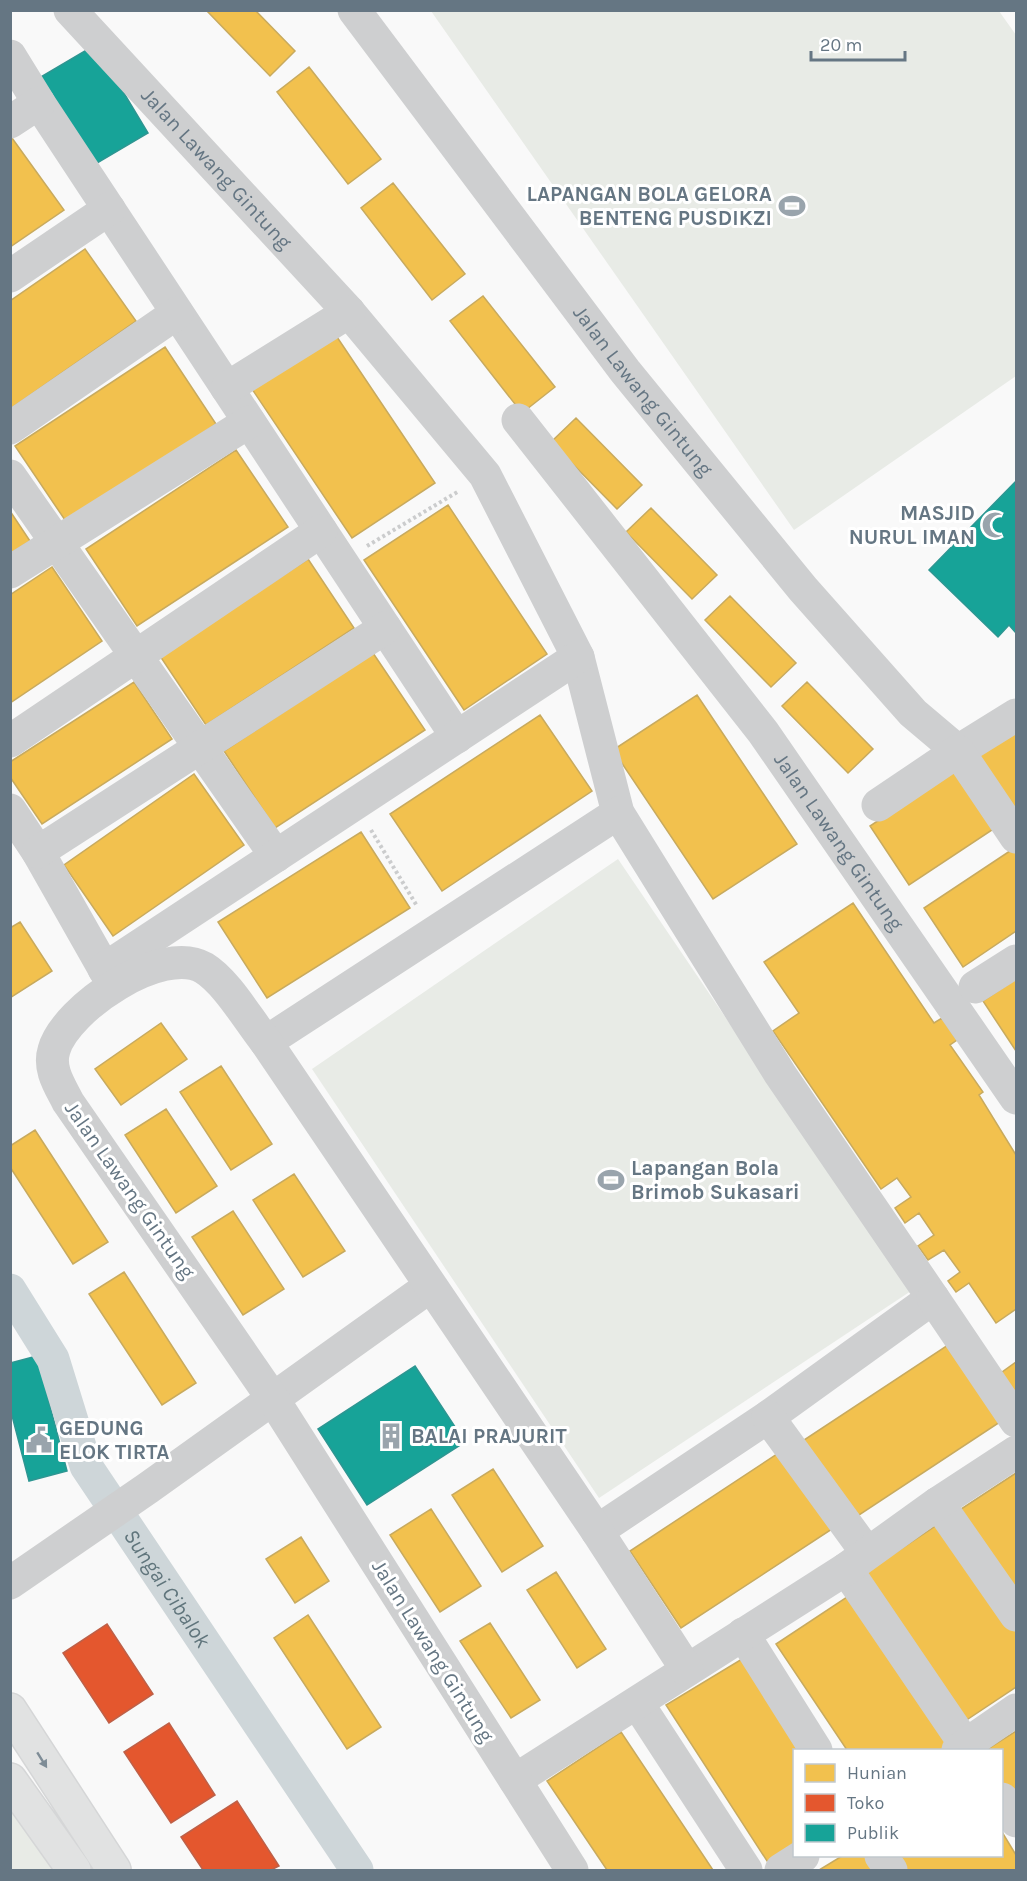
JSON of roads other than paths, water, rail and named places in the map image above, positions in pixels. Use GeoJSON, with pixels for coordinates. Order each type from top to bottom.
{"type":"FeatureCollection","features":[{"type":"Feature","properties":{"kind":"main road"},"geometry":{"type":"LineString","coordinates":[[10,1710],[114,1870]]}},
{"type":"Feature","properties":{"kind":"main road"},"geometry":{"type":"LineString","coordinates":[[10,1780],[74,1870]]}},
{"type":"Feature","properties":{"kind":"street","name":"Jalan Lawang Gintung"},"geometry":{"type":"LineString","coordinates":[[70,10],[349,312],[485,475],[578,657],[618,813],[780,1074],[1017,1421]]}},
{"type":"Feature","properties":{"kind":"street","name":"Jalan Lawang Gintung"},"geometry":{"type":"LineString","coordinates":[[354,10],[662,417],[811,598],[913,713],[958,751],[1017,837]]}},
{"type":"Feature","properties":{"kind":"street"},"geometry":{"type":"LineString","coordinates":[[10,56],[39,104],[457,737]]}},
{"type":"Feature","properties":{"kind":"street"},"geometry":{"type":"LineString","coordinates":[[10,122],[39,104]]}},
{"type":"Feature","properties":{"kind":"street"},"geometry":{"type":"LineString","coordinates":[[10,276],[109,209]]}},
{"type":"Feature","properties":{"kind":"street"},"geometry":{"type":"LineString","coordinates":[[227,388],[349,312]]}},
{"type":"Feature","properties":{"kind":"street"},"geometry":{"type":"LineString","coordinates":[[10,428],[177,313]]}},
{"type":"Feature","properties":{"kind":"street","name":"Jalan Lawang Gintung"},"geometry":{"type":"LineString","coordinates":[[518,420],[763,732],[1017,1098]]}},
{"type":"Feature","properties":{"kind":"street"},"geometry":{"type":"LineString","coordinates":[[10,572],[249,422]]}},
{"type":"Feature","properties":{"kind":"street"},"geometry":{"type":"LineString","coordinates":[[10,476],[276,856]]}},
{"type":"Feature","properties":{"kind":"street"},"geometry":{"type":"LineString","coordinates":[[10,741],[321,531]]}},
{"type":"Feature","properties":{"kind":"street"},"geometry":{"type":"LineString","coordinates":[[38,852],[385,628]]}},
{"type":"Feature","properties":{"kind":"street","name":"Jalan Lawang Gintung"},"geometry":{"type":"LineString","coordinates":[[572,1870],[273,1399],[68,1102],[53,1073],[53,1051],[67,1025],[109,978],[276,856],[578,657]]}},
{"type":"Feature","properties":{"kind":"street"},"geometry":{"type":"LineString","coordinates":[[878,805],[958,751],[1017,715]]}},
{"type":"Feature","properties":{"kind":"street"},"geometry":{"type":"LineString","coordinates":[[10,810],[38,852],[109,978]]}},
{"type":"Feature","properties":{"kind":"street"},"geometry":{"type":"LineString","coordinates":[[266,1042],[618,813]]}},
{"type":"Feature","properties":{"kind":"street"},"geometry":{"type":"LineString","coordinates":[[975,987],[1017,961]]}},
{"type":"Feature","properties":{"kind":"street","name":"Jalan Lawang Gintung"},"geometry":{"type":"LineString","coordinates":[[109,978],[182,962],[203,968],[224,987],[266,1042],[429,1287],[597,1531],[687,1670]]}},
{"type":"Feature","properties":{"kind":"street"},"geometry":{"type":"LineString","coordinates":[[10,1583],[148,1488],[429,1287]]}},
{"type":"Feature","properties":{"kind":"street"},"geometry":{"type":"LineString","coordinates":[[597,1531],[768,1417],[933,1298]]}},
{"type":"Feature","properties":{"kind":"street"},"geometry":{"type":"LineString","coordinates":[[768,1417],[857,1561],[964,1749],[1017,1710]]}},
{"type":"Feature","properties":{"kind":"street"},"geometry":{"type":"LineString","coordinates":[[515,1780],[638,1704],[857,1561],[938,1503],[1017,1452]]}},
{"type":"Feature","properties":{"kind":"street"},"geometry":{"type":"LineString","coordinates":[[938,1503],[1017,1615]]}},
{"type":"Feature","properties":{"kind":"street"},"geometry":{"type":"LineString","coordinates":[[743,1634],[815,1749]]}},
{"type":"Feature","properties":{"kind":"street"},"geometry":{"type":"LineString","coordinates":[[638,1704],[746,1870]]}},
{"type":"Feature","properties":{"kind":"street"},"geometry":{"type":"LineString","coordinates":[[1003,1800],[1017,1821]]}},
{"type":"Feature","properties":{"kind":"street"},"geometry":{"type":"LineString","coordinates":[[781,1870],[801,1857]]}},
{"type":"Feature","properties":{"kind":"street"},"geometry":{"type":"LineString","coordinates":[[882,1857],[891,1870]]}},
{"type":"Feature","properties":{"kind":"waterway","name":"Sungai Cibalok"},"geometry":{"type":"LineString","coordinates":[[10,1290],[53,1359],[86,1466],[357,1870]]}},
{"type":"Feature","properties":{"kind":"place","name":"LAPANGAN BOLA GELORA BENTENG PUSDIKZI"},"geometry":{"type":"Point","coordinates":[792,206]}},
{"type":"Feature","properties":{"kind":"place","name":"MASJID NURUL IMAN"},"geometry":{"type":"Point","coordinates":[995,525]}},
{"type":"Feature","properties":{"kind":"place","name":"Lapangan Bola Brimob Sukasari"},"geometry":{"type":"Point","coordinates":[611,1180]}},
{"type":"Feature","properties":{"kind":"place","name":"BALAI PRAJURIT"},"geometry":{"type":"Point","coordinates":[391,1436]}},
{"type":"Feature","properties":{"kind":"place","name":"GEDUNG ELOK TIRTA"},"geometry":{"type":"Point","coordinates":[39,1440]}}]}
